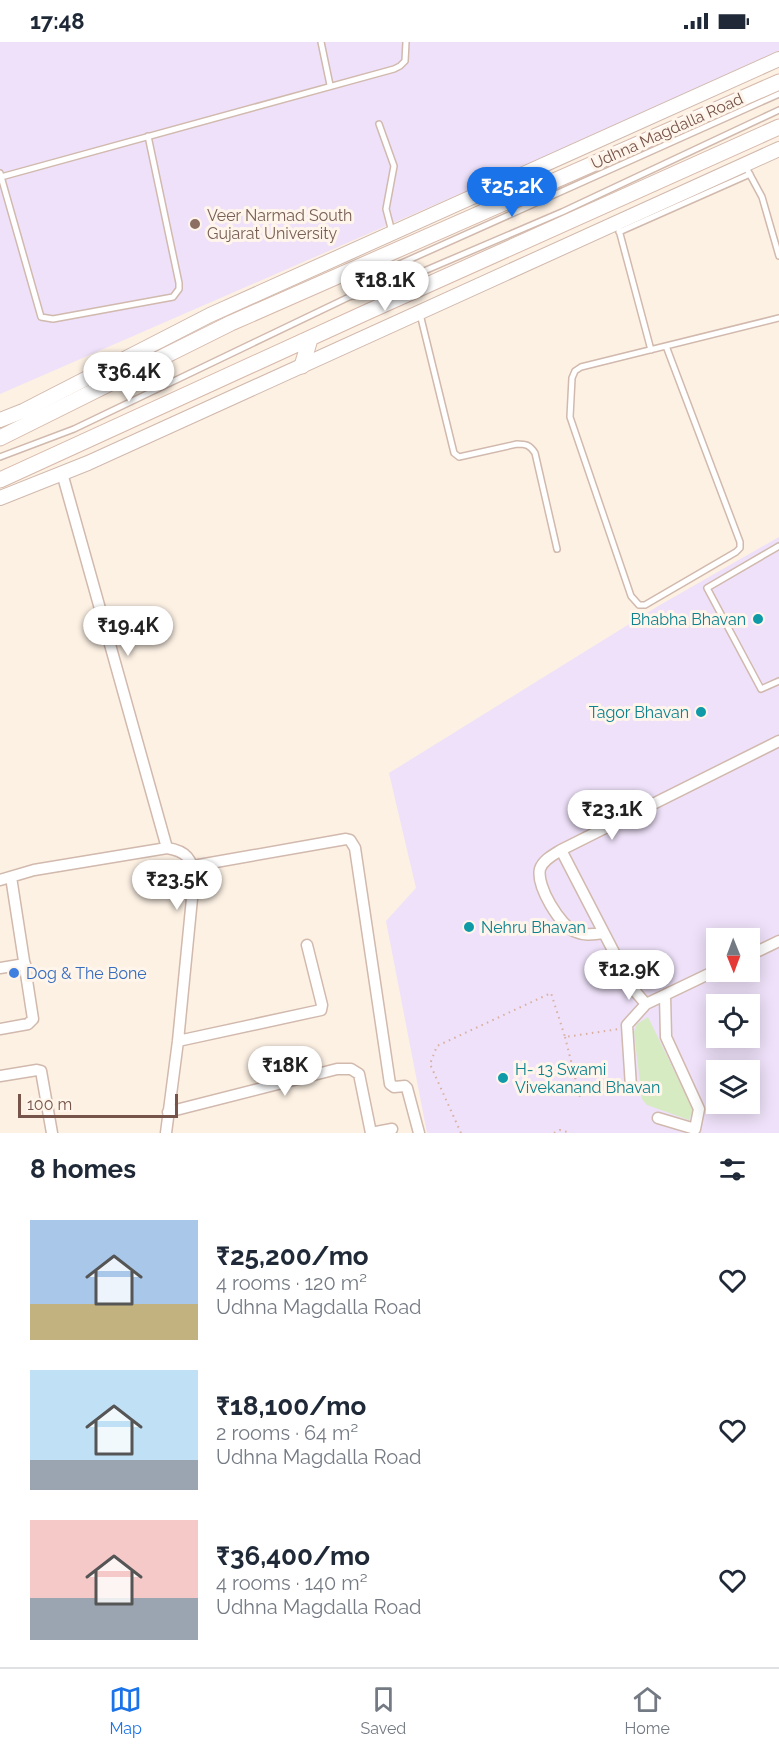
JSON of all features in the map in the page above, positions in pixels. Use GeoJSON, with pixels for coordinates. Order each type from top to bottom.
{"type":"FeatureCollection","features":[{"type":"Feature","properties":{"kind":"main road","name":"Udhna Magdalla Road"},"geometry":{"type":"LineString","coordinates":[[0,438],[231,323],[779,82]]}},
{"type":"Feature","properties":{"kind":"main road"},"geometry":{"type":"LineString","coordinates":[[0,480],[779,127]]}},
{"type":"Feature","properties":{"kind":"main road"},"geometry":{"type":"LineString","coordinates":[[302,366],[310,339]]}},
{"type":"Feature","properties":{"kind":"street"},"geometry":{"type":"LineString","coordinates":[[0,420],[23,411],[210,315],[779,59]]}},
{"type":"Feature","properties":{"kind":"street"},"geometry":{"type":"LineString","coordinates":[[0,498],[62,473],[618,227],[747,169],[779,149]]}},
{"type":"Feature","properties":{"kind":"street"},"geometry":{"type":"LineString","coordinates":[[62,473],[166,848]]}},
{"type":"Feature","properties":{"kind":"street"},"geometry":{"type":"LineString","coordinates":[[604,933],[584,935],[561,923],[543,889],[540,868],[544,861],[561,850],[779,741]]}},
{"type":"Feature","properties":{"kind":"street"},"geometry":{"type":"LineString","coordinates":[[193,866],[346,838],[350,840],[355,848],[390,1084],[394,1087],[407,1088],[419,1133]]}},
{"type":"Feature","properties":{"kind":"street"},"geometry":{"type":"LineString","coordinates":[[0,1029],[28,1024],[33,1018],[25,964],[5,879],[34,870],[166,848],[180,850],[189,857],[193,866],[194,878],[178,1041],[166,1133]]}},
{"type":"Feature","properties":{"kind":"street"},"geometry":{"type":"LineString","coordinates":[[561,850],[633,989],[646,1004]]}},
{"type":"Feature","properties":{"kind":"street"},"geometry":{"type":"LineString","coordinates":[[760,950],[779,941]]}},
{"type":"Feature","properties":{"kind":"street"},"geometry":{"type":"LineString","coordinates":[[178,1041],[321,1010],[322,1005],[307,945]]}},
{"type":"Feature","properties":{"kind":"street"},"geometry":{"type":"LineString","coordinates":[[0,968],[25,964]]}},
{"type":"Feature","properties":{"kind":"street"},"geometry":{"type":"LineString","coordinates":[[631,1087],[627,1024],[646,1004],[706,975]]}},
{"type":"Feature","properties":{"kind":"street"},"geometry":{"type":"LineString","coordinates":[[658,1118],[695,1130],[699,1109],[666,1037],[665,995]]}},
{"type":"Feature","properties":{"kind":"street"},"geometry":{"type":"LineString","coordinates":[[168,1112],[337,1070],[351,1069],[359,1074],[371,1133],[393,1129]]}},
{"type":"Feature","properties":{"kind":"street"},"geometry":{"type":"LineString","coordinates":[[0,1076],[41,1071],[52,1133]]}},
{"type":"Feature","properties":{"kind":"lane"},"geometry":{"type":"LineString","coordinates":[[321,42],[330,85]]}},
{"type":"Feature","properties":{"kind":"lane"},"geometry":{"type":"LineString","coordinates":[[148,136],[179,290],[173,297],[53,319],[41,317],[1,175],[400,66],[405,61],[406,42]]}},
{"type":"Feature","properties":{"kind":"lane"},"geometry":{"type":"LineString","coordinates":[[349,297],[375,275],[779,94]]}},
{"type":"Feature","properties":{"kind":"lane"},"geometry":{"type":"LineString","coordinates":[[0,457],[74,429],[349,297],[389,286],[562,212],[779,110]]}},
{"type":"Feature","properties":{"kind":"lane"},"geometry":{"type":"LineString","coordinates":[[379,124],[394,166],[386,209],[393,232]]}},
{"type":"Feature","properties":{"kind":"lane"},"geometry":{"type":"LineString","coordinates":[[747,169],[762,197],[779,256]]}},
{"type":"Feature","properties":{"kind":"lane"},"geometry":{"type":"LineString","coordinates":[[618,227],[651,350]]}},
{"type":"Feature","properties":{"kind":"lane"},"geometry":{"type":"LineString","coordinates":[[420,313],[454,453],[459,457],[517,444],[531,447],[535,453],[557,549]]}},
{"type":"Feature","properties":{"kind":"lane"},"geometry":{"type":"LineString","coordinates":[[666,346],[740,542],[740,548],[645,605],[639,605],[631,596],[573,426],[570,409],[572,378],[575,371],[581,367],[779,318]]}},
{"type":"Feature","properties":{"kind":"lane"},"geometry":{"type":"LineString","coordinates":[[779,546],[707,588],[761,690],[779,681]]}},
{"type":"Feature","properties":{"kind":"path"},"geometry":{"type":"LineString","coordinates":[[462,1133],[430,1064],[438,1046],[551,993],[581,1101]]}},
{"type":"Feature","properties":{"kind":"path"},"geometry":{"type":"LineString","coordinates":[[565,1037],[627,1028]]}},
{"type":"Feature","properties":{"kind":"path"},"geometry":{"type":"LineString","coordinates":[[554,1133],[560,1130],[571,1133]]}},
{"type":"Feature","properties":{"kind":"shaded area","name":"Veer Narmad South Gujarat University"},"geometry":{"type":"Polygon","coordinates":[[[0,42],[779,42],[779,55],[0,394],[0,42]]]}},
{"type":"Feature","properties":{"kind":"shaded area"},"geometry":{"type":"Polygon","coordinates":[[[779,537],[779,1133],[427,1133],[386,921],[416,888],[389,773],[660,605],[779,537]]]}},
{"type":"Feature","properties":{"kind":"green space"},"geometry":{"type":"Polygon","coordinates":[[[648,1017],[693,1110],[689,1120],[647,1105],[642,1099],[634,1032],[637,1024],[648,1017]]]}},
{"type":"Feature","properties":{"kind":"place","name":"Veer Narmad South Gujarat University"},"geometry":{"type":"Point","coordinates":[195,224]}},
{"type":"Feature","properties":{"kind":"place","name":"Bhabha Bhavan"},"geometry":{"type":"Point","coordinates":[758,619]}},
{"type":"Feature","properties":{"kind":"place","name":"Tagor Bhavan"},"geometry":{"type":"Point","coordinates":[701,712]}},
{"type":"Feature","properties":{"kind":"place","name":"Nehru Bhavan"},"geometry":{"type":"Point","coordinates":[469,927]}},
{"type":"Feature","properties":{"kind":"place","name":"Dog & The Bone"},"geometry":{"type":"Point","coordinates":[14,973]}},
{"type":"Feature","properties":{"kind":"place","name":"H- 13 Swami Vivekanand Bhavan"},"geometry":{"type":"Point","coordinates":[503,1078]}}]}
